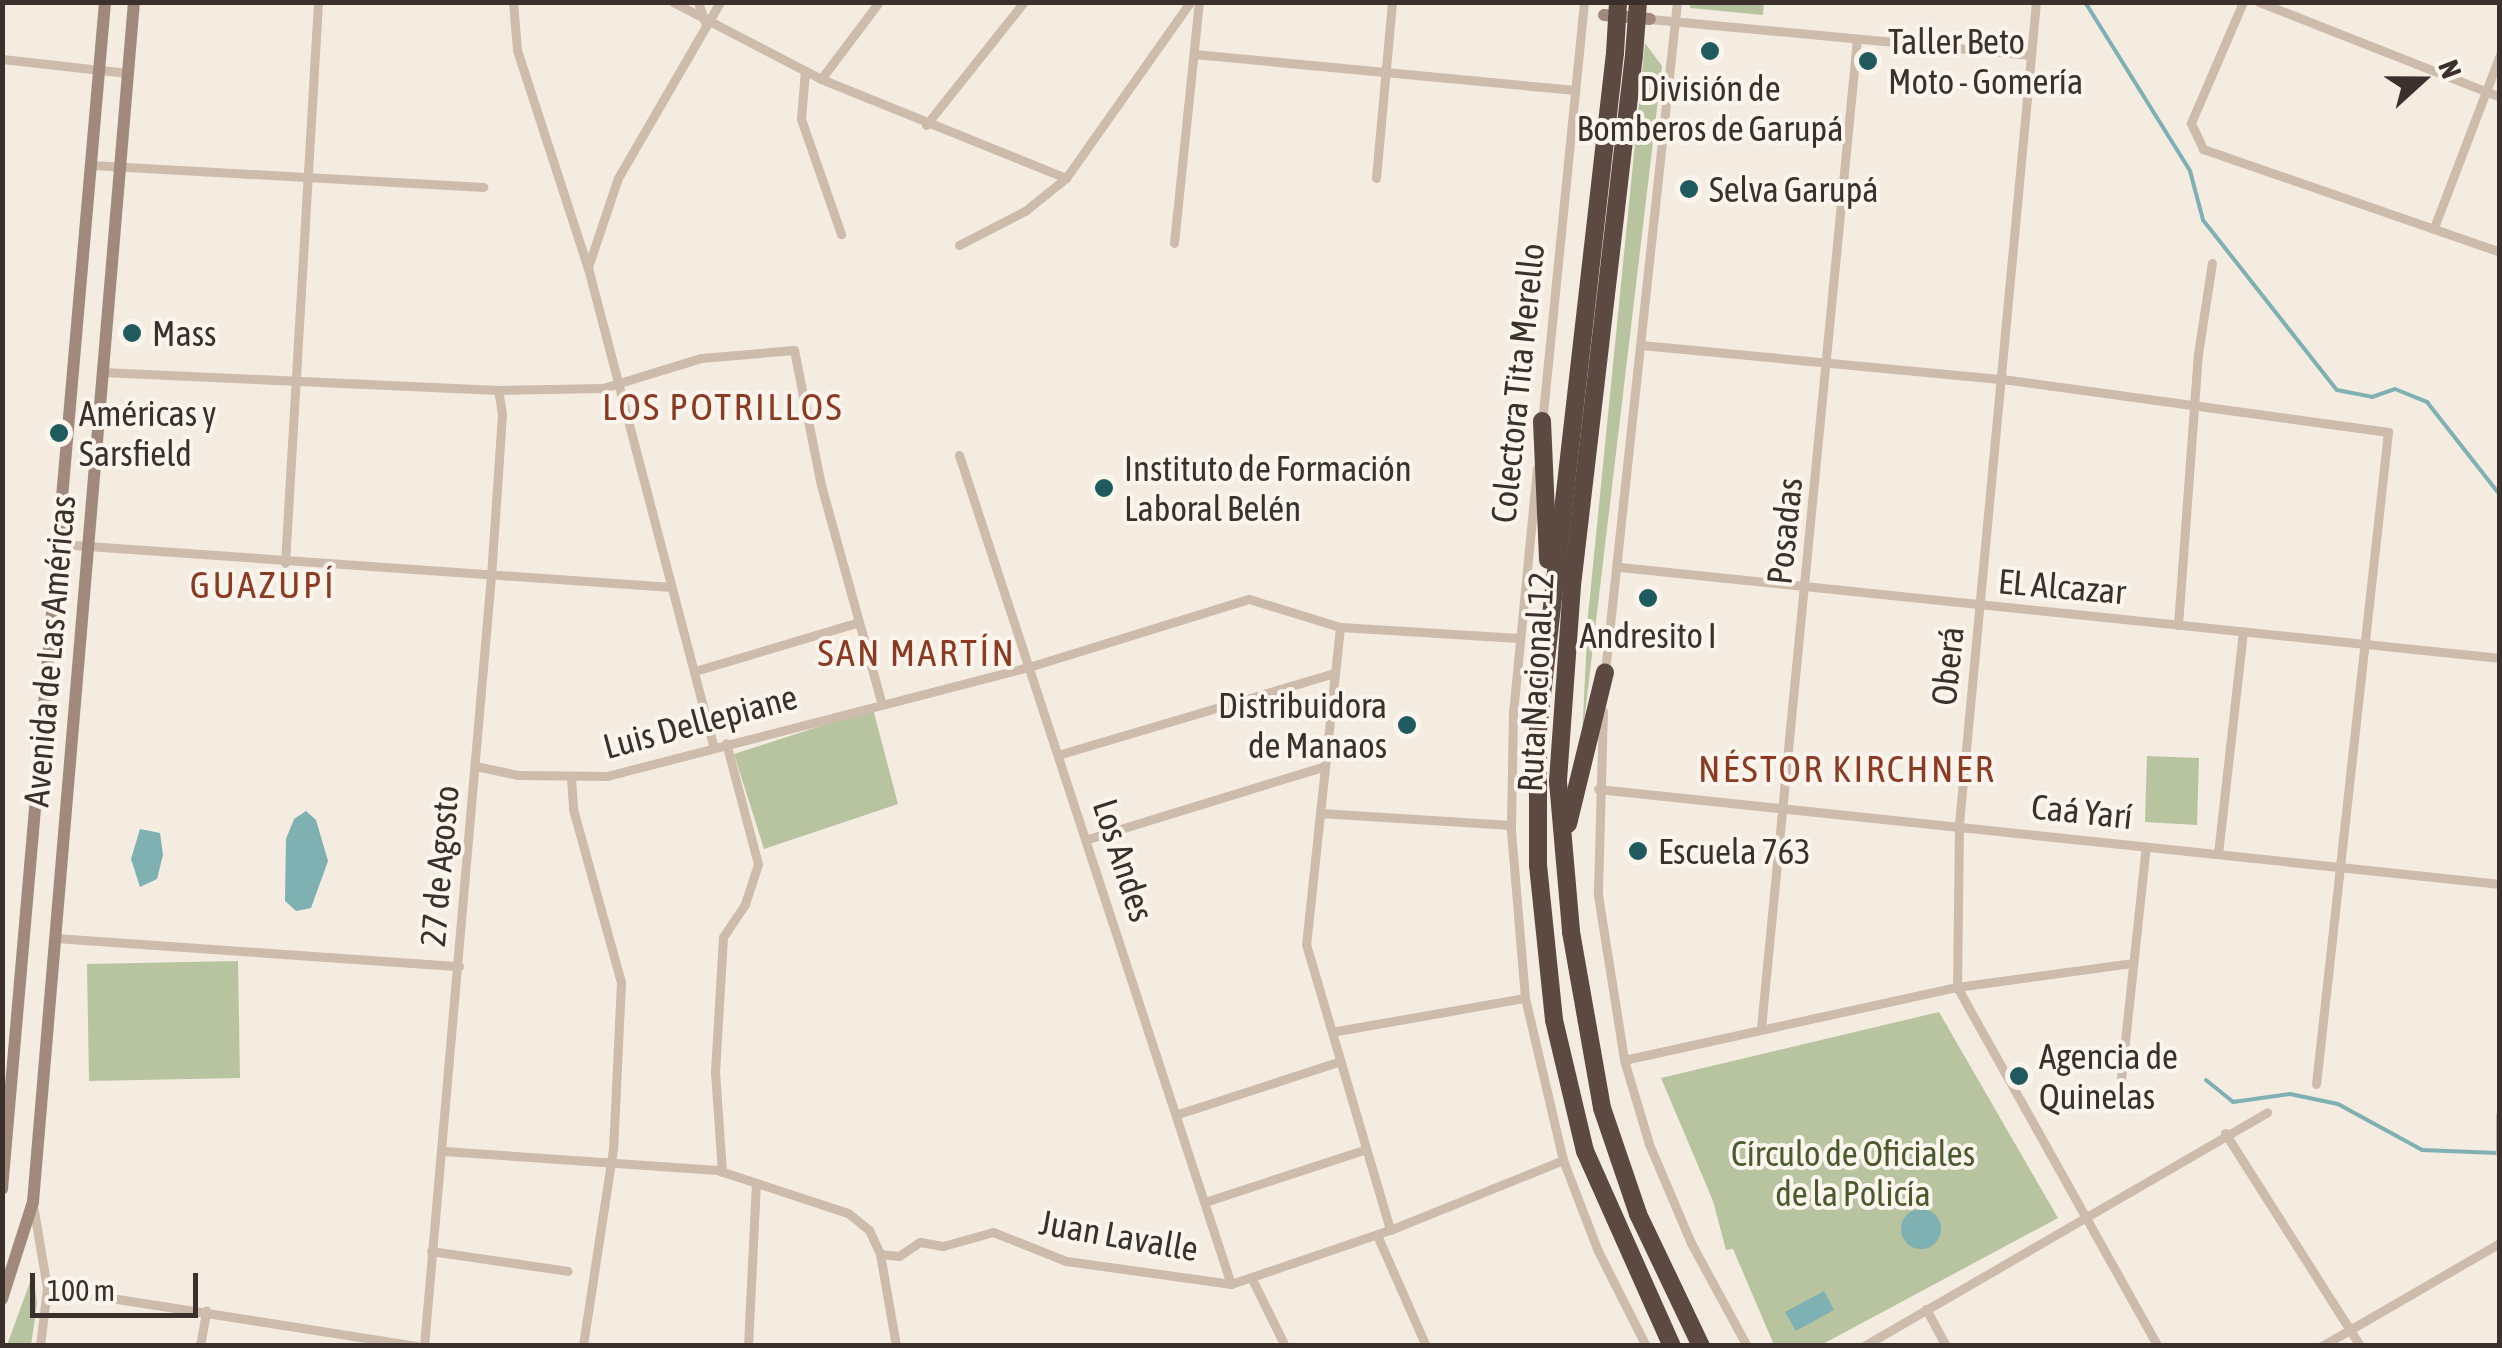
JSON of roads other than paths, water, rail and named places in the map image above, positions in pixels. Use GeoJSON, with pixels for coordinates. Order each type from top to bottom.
{"type":"FeatureCollection","features":[{"type":"Feature","properties":{"kind":"highway","name":"Ruta Nacional 12"},"geometry":{"type":"LineString","coordinates":[[1638,2],[1560,712],[1563,859],[1582,1013],[1602,1108],[1638,1214],[1701,1346]]}},
{"type":"Feature","properties":{"kind":"highway","name":"Ruta Nacional 12"},"geometry":{"type":"LineString","coordinates":[[1611,9],[1615,53],[1536,786],[1542,932],[1554,1020],[1584,1151],[1672,1346]]}},
{"type":"Feature","properties":{"kind":"highway"},"geometry":{"type":"LineString","coordinates":[[1542,421],[1549,644]]}},
{"type":"Feature","properties":{"kind":"highway"},"geometry":{"type":"LineString","coordinates":[[1563,859],[1578,772],[1605,672]]}},
{"type":"Feature","properties":{"kind":"main road","name":"Avenida de Las Américas"},"geometry":{"type":"LineString","coordinates":[[2,1189],[105,2]]}},
{"type":"Feature","properties":{"kind":"main road","name":"Avenida de Las Américas"},"geometry":{"type":"LineString","coordinates":[[2,1299],[33,1202],[134,2]]}},
{"type":"Feature","properties":{"kind":"main road"},"geometry":{"type":"LineString","coordinates":[[1611,9],[1650,20]]}},
{"type":"Feature","properties":{"kind":"street"},"geometry":{"type":"LineString","coordinates":[[285,563],[318,2]]}},
{"type":"Feature","properties":{"kind":"street"},"geometry":{"type":"LineString","coordinates":[[512,2],[517,50],[588,268],[713,746]]}},
{"type":"Feature","properties":{"kind":"street"},"geometry":{"type":"LineString","coordinates":[[673,2],[706,24],[822,79],[926,125],[1066,178]]}},
{"type":"Feature","properties":{"kind":"street"},"geometry":{"type":"LineString","coordinates":[[698,2],[706,24]]}},
{"type":"Feature","properties":{"kind":"street"},"geometry":{"type":"LineString","coordinates":[[588,268],[618,178],[720,2]]}},
{"type":"Feature","properties":{"kind":"street"},"geometry":{"type":"LineString","coordinates":[[822,79],[879,2]]}},
{"type":"Feature","properties":{"kind":"street"},"geometry":{"type":"LineString","coordinates":[[926,125],[1024,2]]}},
{"type":"Feature","properties":{"kind":"street"},"geometry":{"type":"LineString","coordinates":[[959,245],[1025,211],[1066,178],[1190,2]]}},
{"type":"Feature","properties":{"kind":"street"},"geometry":{"type":"LineString","coordinates":[[1174,243],[1199,2]]}},
{"type":"Feature","properties":{"kind":"street"},"geometry":{"type":"LineString","coordinates":[[1376,178],[1392,2]]}},
{"type":"Feature","properties":{"kind":"street"},"geometry":{"type":"LineString","coordinates":[[1678,2],[1620,567],[1605,672],[1598,789],[1598,895],[1624,1060],[1649,1144],[1691,1243],[1746,1346]]}},
{"type":"Feature","properties":{"kind":"street","name":"Oberá"},"geometry":{"type":"LineString","coordinates":[[2036,2],[1958,825],[1957,986],[2158,1346]]}},
{"type":"Feature","properties":{"kind":"street"},"geometry":{"type":"LineString","coordinates":[[2243,2],[2191,123],[2203,149],[2435,225],[2500,252]]}},
{"type":"Feature","properties":{"kind":"street"},"geometry":{"type":"LineString","coordinates":[[2259,2],[2500,97]]}},
{"type":"Feature","properties":{"kind":"street"},"geometry":{"type":"LineString","coordinates":[[1583,8],[1611,9]]}},
{"type":"Feature","properties":{"kind":"street","name":"Colectora Tita Merello"},"geometry":{"type":"LineString","coordinates":[[1583,8],[1519,638],[1511,824],[1525,998],[1563,1160],[1598,1252],[1646,1346]]}},
{"type":"Feature","properties":{"kind":"street"},"geometry":{"type":"LineString","coordinates":[[1650,20],[2031,55]]}},
{"type":"Feature","properties":{"kind":"street","name":"Posadas"},"geometry":{"type":"LineString","coordinates":[[1761,1028],[1857,40]]}},
{"type":"Feature","properties":{"kind":"street"},"geometry":{"type":"LineString","coordinates":[[1194,54],[1572,90]]}},
{"type":"Feature","properties":{"kind":"street"},"geometry":{"type":"LineString","coordinates":[[2435,225],[2500,55]]}},
{"type":"Feature","properties":{"kind":"street"},"geometry":{"type":"LineString","coordinates":[[2,59],[128,73]]}},
{"type":"Feature","properties":{"kind":"street"},"geometry":{"type":"LineString","coordinates":[[805,71],[801,119],[841,234]]}},
{"type":"Feature","properties":{"kind":"street"},"geometry":{"type":"LineString","coordinates":[[91,164],[483,187]]}},
{"type":"Feature","properties":{"kind":"street"},"geometry":{"type":"LineString","coordinates":[[2178,625],[2212,263]]}},
{"type":"Feature","properties":{"kind":"street"},"geometry":{"type":"LineString","coordinates":[[1641,344],[1828,366],[2002,380],[2388,432],[2316,1084]]}},
{"type":"Feature","properties":{"kind":"street"},"geometry":{"type":"LineString","coordinates":[[102,372],[498,390],[616,384],[700,358],[794,350],[821,485],[881,702]]}},
{"type":"Feature","properties":{"kind":"street","name":"27 de Agosto"},"geometry":{"type":"LineString","coordinates":[[424,1346],[444,1150],[490,576],[502,414],[498,390]]}},
{"type":"Feature","properties":{"kind":"street","name":"Los Andes"},"geometry":{"type":"LineString","coordinates":[[959,455],[1032,666],[1231,1284]]}},
{"type":"Feature","properties":{"kind":"street"},"geometry":{"type":"LineString","coordinates":[[59,544],[670,588]]}},
{"type":"Feature","properties":{"kind":"street","name":"EL Alcazar"},"geometry":{"type":"LineString","coordinates":[[1620,567],[2500,658]]}},
{"type":"Feature","properties":{"kind":"street","name":"Luis Dellepiane"},"geometry":{"type":"LineString","coordinates":[[475,766],[571,778],[608,776],[881,702],[1032,666],[1248,599],[1340,626],[1519,638]]}},
{"type":"Feature","properties":{"kind":"street"},"geometry":{"type":"LineString","coordinates":[[695,671],[859,622]]}},
{"type":"Feature","properties":{"kind":"street"},"geometry":{"type":"LineString","coordinates":[[1340,626],[1306,944],[1318,995],[1337,1031],[1338,1062],[1390,1230]]}},
{"type":"Feature","properties":{"kind":"street"},"geometry":{"type":"LineString","coordinates":[[2218,854],[2243,632]]}},
{"type":"Feature","properties":{"kind":"street"},"geometry":{"type":"LineString","coordinates":[[1060,754],[1334,673]]}},
{"type":"Feature","properties":{"kind":"street"},"geometry":{"type":"LineString","coordinates":[[722,1172],[715,1072],[722,938],[746,904],[758,864],[726,743]]}},
{"type":"Feature","properties":{"kind":"street"},"geometry":{"type":"LineString","coordinates":[[1088,839],[1324,766]]}},
{"type":"Feature","properties":{"kind":"street"},"geometry":{"type":"LineString","coordinates":[[571,778],[573,809],[620,982],[622,1041],[583,1346]]}},
{"type":"Feature","properties":{"kind":"street","name":"Caá Yarí"},"geometry":{"type":"LineString","coordinates":[[1598,789],[2500,884]]}},
{"type":"Feature","properties":{"kind":"street"},"geometry":{"type":"LineString","coordinates":[[1320,812],[1511,824]]}},
{"type":"Feature","properties":{"kind":"street"},"geometry":{"type":"LineString","coordinates":[[2120,1088],[2146,846]]}},
{"type":"Feature","properties":{"kind":"street"},"geometry":{"type":"LineString","coordinates":[[55,938],[458,966]]}},
{"type":"Feature","properties":{"kind":"street"},"geometry":{"type":"LineString","coordinates":[[1624,1060],[1957,986],[2133,963]]}},
{"type":"Feature","properties":{"kind":"street"},"geometry":{"type":"LineString","coordinates":[[1337,1031],[1525,998]]}},
{"type":"Feature","properties":{"kind":"street"},"geometry":{"type":"LineString","coordinates":[[1178,1114],[1338,1062]]}},
{"type":"Feature","properties":{"kind":"street"},"geometry":{"type":"LineString","coordinates":[[1864,1346],[2267,1112]]}},
{"type":"Feature","properties":{"kind":"street"},"geometry":{"type":"LineString","coordinates":[[2500,1116],[2496,1141],[2500,1153]]}},
{"type":"Feature","properties":{"kind":"street"},"geometry":{"type":"LineString","coordinates":[[2226,1133],[2360,1346]]}},
{"type":"Feature","properties":{"kind":"street"},"geometry":{"type":"LineString","coordinates":[[444,1150],[722,1172],[848,1212],[869,1230],[880,1254],[896,1346]]}},
{"type":"Feature","properties":{"kind":"street"},"geometry":{"type":"LineString","coordinates":[[1205,1202],[1363,1150]]}},
{"type":"Feature","properties":{"kind":"street","name":"Juan Lavalle"},"geometry":{"type":"LineString","coordinates":[[880,1254],[899,1256],[920,1242],[943,1246],[964,1235],[993,1232],[1066,1260],[1231,1284],[1377,1235],[1563,1160]]}},
{"type":"Feature","properties":{"kind":"street"},"geometry":{"type":"LineString","coordinates":[[748,1346],[756,1185]]}},
{"type":"Feature","properties":{"kind":"street"},"geometry":{"type":"LineString","coordinates":[[33,1202],[47,1288],[40,1346]]}},
{"type":"Feature","properties":{"kind":"street"},"geometry":{"type":"LineString","coordinates":[[1377,1235],[1426,1346]]}},
{"type":"Feature","properties":{"kind":"street"},"geometry":{"type":"LineString","coordinates":[[2322,1346],[2500,1243]]}},
{"type":"Feature","properties":{"kind":"street"},"geometry":{"type":"LineString","coordinates":[[431,1251],[568,1271]]}},
{"type":"Feature","properties":{"kind":"street"},"geometry":{"type":"LineString","coordinates":[[1252,1279],[1286,1346]]}},
{"type":"Feature","properties":{"kind":"street"},"geometry":{"type":"LineString","coordinates":[[47,1288],[360,1334],[416,1346]]}},
{"type":"Feature","properties":{"kind":"street"},"geometry":{"type":"LineString","coordinates":[[1926,1310],[1946,1346]]}},
{"type":"Feature","properties":{"kind":"street"},"geometry":{"type":"LineString","coordinates":[[200,1346],[206,1311]]}},
{"type":"Feature","properties":{"kind":"street"},"geometry":{"type":"LineString","coordinates":[[358,1346],[360,1334]]}},
{"type":"Feature","properties":{"kind":"water"},"geometry":{"type":"Polygon","coordinates":[[[306,811],[316,820],[328,861],[311,908],[296,911],[285,901],[286,839],[294,819],[306,811]]]}},
{"type":"Feature","properties":{"kind":"water"},"geometry":{"type":"Polygon","coordinates":[[[140,829],[160,833],[163,855],[157,879],[140,887],[131,859],[140,829]]]}},
{"type":"Feature","properties":{"kind":"water"},"geometry":{"type":"Polygon","coordinates":[[[1921,1209],[1935,1215],[1941,1229],[1935,1243],[1921,1249],[1907,1243],[1901,1229],[1907,1215],[1921,1209]]]}},
{"type":"Feature","properties":{"kind":"water"},"geometry":{"type":"Polygon","coordinates":[[[1824,1291],[1834,1310],[1796,1331],[1785,1312],[1824,1291]]]}},
{"type":"Feature","properties":{"kind":"waterway"},"geometry":{"type":"LineString","coordinates":[[2085,2],[2190,171],[2203,220],[2337,390],[2372,397],[2395,389],[2427,402],[2500,495]]}},
{"type":"Feature","properties":{"kind":"waterway"},"geometry":{"type":"LineString","coordinates":[[2206,1080],[2233,1102],[2290,1094],[2338,1104],[2422,1150],[2498,1153]]}},
{"type":"Feature","properties":{"kind":"place","name":"División de Bomberos de Garupá"},"geometry":{"type":"Point","coordinates":[1710,51]}},
{"type":"Feature","properties":{"kind":"place","name":"Taller Beto Moto - Gomería"},"geometry":{"type":"Point","coordinates":[1868,61]}},
{"type":"Feature","properties":{"kind":"place","name":"Selva Garupá"},"geometry":{"type":"Point","coordinates":[1689,189]}},
{"type":"Feature","properties":{"kind":"place","name":"Mass"},"geometry":{"type":"Point","coordinates":[132,333]}},
{"type":"Feature","properties":{"kind":"place","name":"Américas y Sarsfield"},"geometry":{"type":"Point","coordinates":[59,433]}},
{"type":"Feature","properties":{"kind":"place","name":"Instituto de Formación Laboral Belén"},"geometry":{"type":"Point","coordinates":[1104,488]}},
{"type":"Feature","properties":{"kind":"place","name":"Andresito I"},"geometry":{"type":"Point","coordinates":[1648,598]}},
{"type":"Feature","properties":{"kind":"place","name":"Distribuidora de Manaos"},"geometry":{"type":"Point","coordinates":[1407,725]}},
{"type":"Feature","properties":{"kind":"place","name":"Escuela 763"},"geometry":{"type":"Point","coordinates":[1638,851]}},
{"type":"Feature","properties":{"kind":"place","name":"Agencia de Quinelas"},"geometry":{"type":"Point","coordinates":[2019,1076]}},
{"type":"Feature","properties":{"kind":"district","name":"LOS POTRILLOS"},"geometry":{"type":"Point","coordinates":[723,407]}},
{"type":"Feature","properties":{"kind":"district","name":"GUAZUPÍ"},"geometry":{"type":"Point","coordinates":[263,585]}},
{"type":"Feature","properties":{"kind":"district","name":"SAN MARTÍN"},"geometry":{"type":"Point","coordinates":[917,653]}},
{"type":"Feature","properties":{"kind":"district","name":"NÉSTOR KIRCHNER"},"geometry":{"type":"Point","coordinates":[1847,769]}},
{"type":"Feature","properties":{"kind":"park label","name":"Círculo de Oficiales de la Policía"},"geometry":{"type":"Point","coordinates":[1853,1173]}}]}
